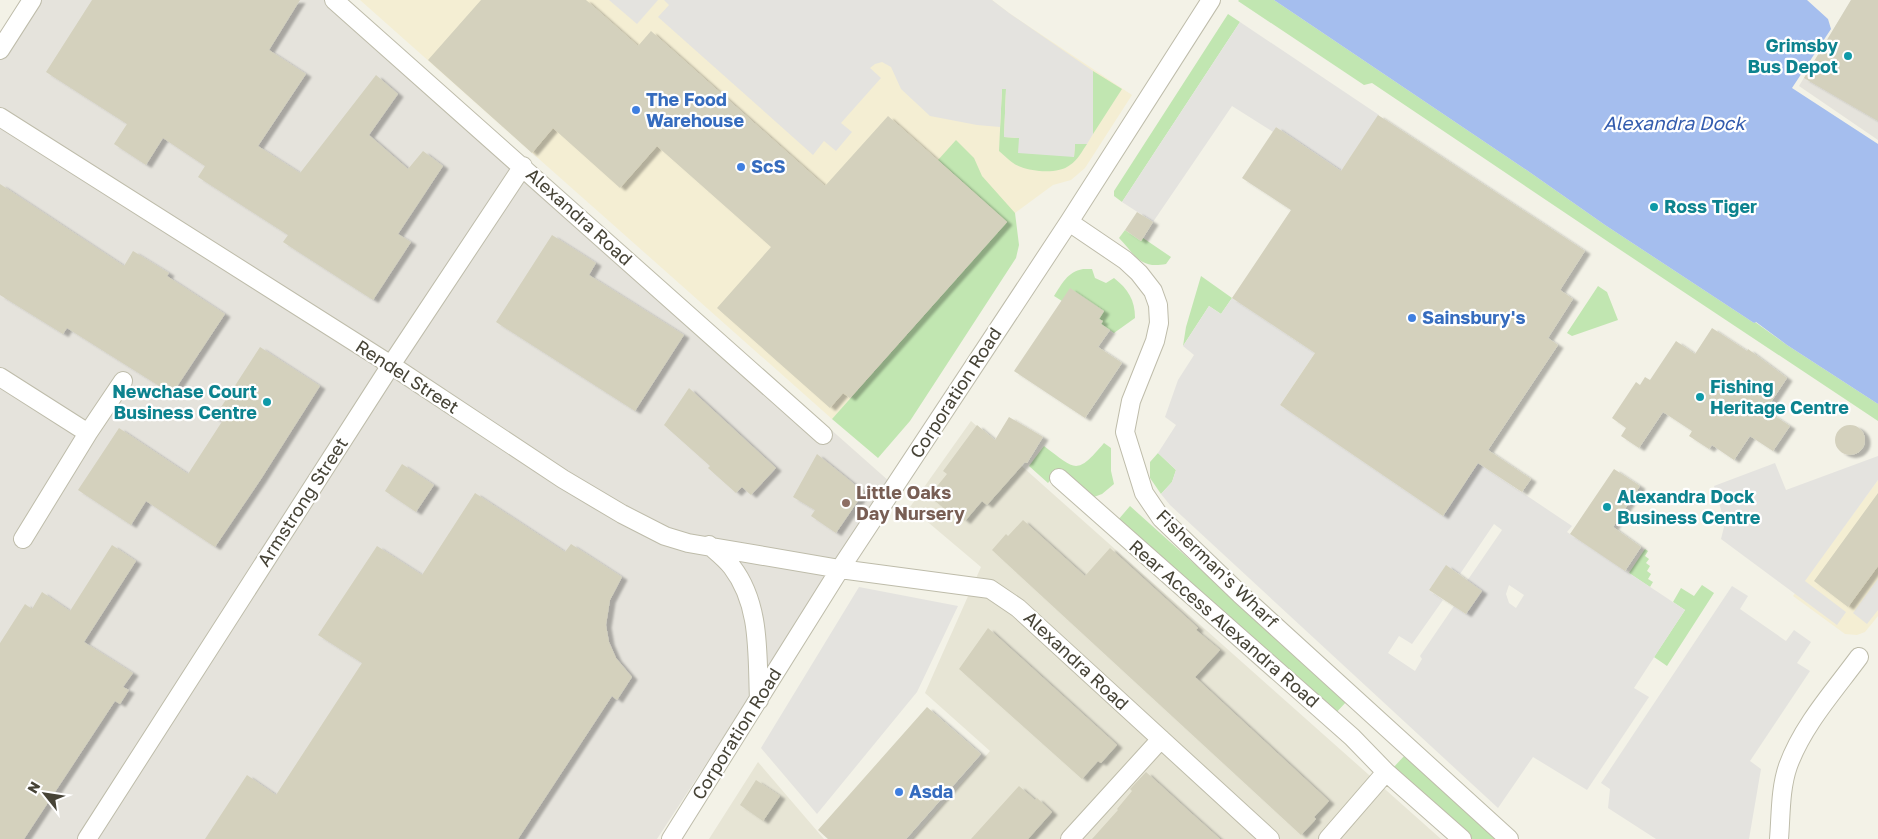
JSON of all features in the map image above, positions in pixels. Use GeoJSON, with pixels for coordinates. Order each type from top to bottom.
{"type":"FeatureCollection","features":[{"type":"Feature","properties":{"kind":"street"},"geometry":{"type":"LineString","coordinates":[[0,50],[32,0]]}},
{"type":"Feature","properties":{"kind":"street","name":"Alexandra Road"},"geometry":{"type":"LineString","coordinates":[[334,0],[523,166],[823,435]]}},
{"type":"Feature","properties":{"kind":"street","name":"Corporation Road"},"geometry":{"type":"LineString","coordinates":[[671,839],[840,569],[1069,222],[1211,0]]}},
{"type":"Feature","properties":{"kind":"street","name":"Rendel Street"},"geometry":{"type":"LineString","coordinates":[[0,117],[563,479],[622,514],[665,536],[688,543],[709,545],[840,569]]}},
{"type":"Feature","properties":{"kind":"street","name":"Armstrong Street"},"geometry":{"type":"LineString","coordinates":[[87,839],[390,366],[523,166]]}},
{"type":"Feature","properties":{"kind":"street","name":"Fisherman's Wharf"},"geometry":{"type":"LineString","coordinates":[[1069,222],[1124,260],[1139,273],[1153,291],[1158,305],[1159,323],[1155,341],[1131,401],[1125,432],[1144,493],[1161,518],[1240,594],[1509,839]]}},
{"type":"Feature","properties":{"kind":"street"},"geometry":{"type":"LineString","coordinates":[[0,377],[88,433]]}},
{"type":"Feature","properties":{"kind":"street"},"geometry":{"type":"LineString","coordinates":[[23,539],[88,433],[123,382]]}},
{"type":"Feature","properties":{"kind":"street","name":"Rear Access Alexandra Road"},"geometry":{"type":"LineString","coordinates":[[1059,478],[1352,737],[1386,772],[1462,839]]}},
{"type":"Feature","properties":{"kind":"street"},"geometry":{"type":"LineString","coordinates":[[709,545],[730,565],[739,577],[750,602],[756,627],[759,700]]}},
{"type":"Feature","properties":{"kind":"street","name":"Alexandra Road"},"geometry":{"type":"LineString","coordinates":[[840,569],[990,589],[1018,608],[1270,839]]}},
{"type":"Feature","properties":{"kind":"street"},"geometry":{"type":"LineString","coordinates":[[1780,839],[1782,796],[1788,768],[1799,740],[1859,657]]}},
{"type":"Feature","properties":{"kind":"street"},"geometry":{"type":"LineString","coordinates":[[1070,839],[1161,739]]}},
{"type":"Feature","properties":{"kind":"street"},"geometry":{"type":"LineString","coordinates":[[1328,839],[1386,772]]}},
{"type":"Feature","properties":{"kind":"shaded area"},"geometry":{"type":"Polygon","coordinates":[[[22,0],[347,0],[890,482],[657,839],[0,839],[0,32],[22,0]]]}},
{"type":"Feature","properties":{"kind":"shaded area"},"geometry":{"type":"Polygon","coordinates":[[[360,0],[992,0],[1132,95],[1085,168],[1071,180],[1053,185],[1015,213],[832,419],[360,0]]]}},
{"type":"Feature","properties":{"kind":"shaded area"},"geometry":{"type":"Polygon","coordinates":[[[609,0],[658,0],[637,24],[609,0]]]}},
{"type":"Feature","properties":{"kind":"shaded area"},"geometry":{"type":"Polygon","coordinates":[[[664,0],[992,0],[1093,71],[1093,134],[1087,144],[1075,144],[1074,157],[1018,153],[1019,138],[1004,137],[1006,89],[1002,89],[1000,127],[977,125],[930,116],[901,89],[891,67],[882,62],[870,68],[881,78],[841,123],[852,132],[836,151],[824,141],[813,155],[658,17],[669,5],[664,0]]]}},
{"type":"Feature","properties":{"kind":"shaded area","name":"Grimsby Bus Depot"},"geometry":{"type":"Polygon","coordinates":[[[1851,0],[1878,0],[1878,140],[1799,86],[1851,0]]]}},
{"type":"Feature","properties":{"kind":"shaded area"},"geometry":{"type":"Polygon","coordinates":[[[1240,22],[1379,115],[1341,171],[1276,127],[1273,132],[1232,106],[1153,222],[1122,202],[1240,22]]]}},
{"type":"Feature","properties":{"kind":"shaded area"},"geometry":{"type":"Polygon","coordinates":[[[1232,298],[1315,353],[1280,405],[1443,516],[1478,463],[1572,526],[1567,532],[1685,610],[1634,688],[1649,697],[1587,790],[1533,757],[1498,808],[1170,505],[1161,494],[1172,482],[1176,470],[1158,453],[1176,425],[1165,417],[1178,380],[1194,355],[1183,346],[1209,306],[1221,314],[1232,298]],[[1494,524],[1460,574],[1446,566],[1429,590],[1443,600],[1412,644],[1399,636],[1388,653],[1415,671],[1422,659],[1420,656],[1454,606],[1466,614],[1467,581],[1502,530],[1494,524]],[[1509,585],[1506,594],[1509,603],[1516,608],[1524,595],[1509,585]]]}},
{"type":"Feature","properties":{"kind":"shaded area"},"geometry":{"type":"Polygon","coordinates":[[[971,421],[1441,839],[912,839],[990,751],[925,693],[981,567],[910,507],[971,421]]]}},
{"type":"Feature","properties":{"kind":"shaded area"},"geometry":{"type":"Polygon","coordinates":[[[1878,456],[1878,480],[1805,581],[1846,612],[1837,625],[1721,539],[1725,523],[1714,486],[1775,463],[1786,490],[1878,456]]]}},
{"type":"Feature","properties":{"kind":"shaded area"},"geometry":{"type":"Polygon","coordinates":[[[1878,480],[1878,616],[1865,632],[1857,635],[1845,634],[1793,596],[1878,480]]]}},
{"type":"Feature","properties":{"kind":"shaded area"},"geometry":{"type":"Polygon","coordinates":[[[1878,579],[1878,610],[1867,624],[1853,613],[1878,579]]]}},
{"type":"Feature","properties":{"kind":"shaded area"},"geometry":{"type":"Polygon","coordinates":[[[1732,586],[1748,596],[1740,609],[1786,641],[1794,630],[1811,642],[1797,663],[1810,671],[1750,761],[1761,769],[1749,839],[1656,839],[1608,808],[1610,789],[1601,783],[1732,586]]]}},
{"type":"Feature","properties":{"kind":"shaded area"},"geometry":{"type":"Polygon","coordinates":[[[859,587],[958,606],[917,692],[817,814],[761,748],[859,587]]]}},
{"type":"Feature","properties":{"kind":"shaded area"},"geometry":{"type":"Polygon","coordinates":[[[758,762],[824,839],[709,839],[758,762]]]}},
{"type":"Feature","properties":{"kind":"green space"},"geometry":{"type":"Polygon","coordinates":[[[1239,0],[1274,0],[1605,225],[1878,404],[1878,421],[1372,83],[1364,85],[1239,0]]]}},
{"type":"Feature","properties":{"kind":"green space"},"geometry":{"type":"Polygon","coordinates":[[[1228,14],[1240,22],[1122,202],[1114,196],[1114,191],[1228,14]]]}},
{"type":"Feature","properties":{"kind":"green space"},"geometry":{"type":"Polygon","coordinates":[[[1093,71],[1122,89],[1093,134],[1093,71]]]}},
{"type":"Feature","properties":{"kind":"green space"},"geometry":{"type":"Polygon","coordinates":[[[1002,88],[1006,89],[1004,137],[1019,138],[1074,157],[1075,144],[1087,144],[1075,161],[1060,170],[1039,171],[1018,166],[999,151],[1002,88]]]}},
{"type":"Feature","properties":{"kind":"green space"},"geometry":{"type":"Polygon","coordinates":[[[956,140],[974,158],[982,176],[1015,213],[1019,245],[1016,258],[910,421],[878,458],[832,419],[1007,222],[938,160],[956,140]]]}},
{"type":"Feature","properties":{"kind":"green space"},"geometry":{"type":"Polygon","coordinates":[[[1125,230],[1141,241],[1143,238],[1171,257],[1166,264],[1150,265],[1144,263],[1119,238],[1125,230]]]}},
{"type":"Feature","properties":{"kind":"green space"},"geometry":{"type":"Polygon","coordinates":[[[1083,269],[1092,269],[1095,278],[1106,283],[1114,278],[1119,282],[1132,300],[1135,318],[1114,333],[1101,324],[1102,321],[1099,319],[1104,311],[1062,301],[1054,296],[1069,276],[1083,269]]]}},
{"type":"Feature","properties":{"kind":"green space"},"geometry":{"type":"Polygon","coordinates":[[[1201,276],[1232,298],[1221,314],[1209,306],[1183,346],[1186,327],[1201,276]]]}},
{"type":"Feature","properties":{"kind":"green space"},"geometry":{"type":"Polygon","coordinates":[[[1598,286],[1607,292],[1618,320],[1572,336],[1567,333],[1598,286]]]}},
{"type":"Feature","properties":{"kind":"green space"},"geometry":{"type":"Polygon","coordinates":[[[1104,443],[1111,448],[1111,471],[1114,484],[1102,494],[1094,497],[1060,469],[1048,483],[1029,466],[1044,446],[1075,466],[1087,461],[1104,443]]]}},
{"type":"Feature","properties":{"kind":"green space"},"geometry":{"type":"Polygon","coordinates":[[[1158,453],[1176,470],[1172,482],[1161,494],[1150,478],[1150,462],[1158,453]]]}},
{"type":"Feature","properties":{"kind":"green space"},"geometry":{"type":"Polygon","coordinates":[[[1130,506],[1347,701],[1334,715],[1118,520],[1130,506]]]}},
{"type":"Feature","properties":{"kind":"green space"},"geometry":{"type":"Polygon","coordinates":[[[1645,549],[1648,551],[1645,556],[1649,559],[1646,563],[1650,566],[1647,571],[1651,574],[1648,579],[1653,582],[1650,587],[1629,573],[1645,549]]]}},
{"type":"Feature","properties":{"kind":"green space"},"geometry":{"type":"Polygon","coordinates":[[[1702,585],[1714,593],[1667,666],[1654,657],[1685,610],[1673,602],[1681,588],[1694,596],[1702,585]]]}},
{"type":"Feature","properties":{"kind":"green space"},"geometry":{"type":"Polygon","coordinates":[[[1406,754],[1500,839],[1470,839],[1392,769],[1406,754]]]}},
{"type":"Feature","properties":{"kind":"water","name":"Alexandra Dock"},"geometry":{"type":"Polygon","coordinates":[[[1274,0],[1807,0],[1828,19],[1831,29],[1792,88],[1878,144],[1878,404],[1787,345],[1756,322],[1754,323],[1605,225],[1274,0]]]}},
{"type":"Feature","properties":{"kind":"building"},"geometry":{"type":"Polygon","coordinates":[[[92,0],[300,0],[269,50],[306,74],[258,146],[300,173],[376,75],[398,94],[369,135],[408,169],[423,151],[443,166],[398,234],[411,242],[373,300],[283,242],[288,235],[198,177],[205,166],[163,138],[146,165],[114,144],[127,124],[46,72],[92,0]]]}},
{"type":"Feature","properties":{"kind":"building"},"geometry":{"type":"Polygon","coordinates":[[[481,0],[586,0],[638,46],[651,31],[825,186],[888,116],[1007,222],[850,398],[843,393],[830,408],[717,308],[771,247],[657,146],[620,188],[553,128],[532,153],[428,60],[481,0]]]}},
{"type":"Feature","properties":{"kind":"building","name":"Grimsby Bus Depot"},"geometry":{"type":"Polygon","coordinates":[[[1851,0],[1878,0],[1878,121],[1804,78],[1851,0]]]}},
{"type":"Feature","properties":{"kind":"building","name":"Sainsbury's"},"geometry":{"type":"Polygon","coordinates":[[[1378,115],[1585,251],[1560,290],[1573,299],[1548,338],[1558,345],[1488,450],[1531,479],[1522,492],[1478,463],[1443,516],[1280,405],[1315,353],[1232,298],[1291,210],[1242,178],[1276,127],[1341,171],[1378,115]]]}},
{"type":"Feature","properties":{"kind":"building"},"geometry":{"type":"Polygon","coordinates":[[[0,184],[124,266],[133,251],[169,273],[167,276],[225,314],[172,394],[67,328],[63,334],[0,295],[0,184]]]}},
{"type":"Feature","properties":{"kind":"building"},"geometry":{"type":"Polygon","coordinates":[[[1137,212],[1153,222],[1141,241],[1125,230],[1137,212]]]}},
{"type":"Feature","properties":{"kind":"building"},"geometry":{"type":"Polygon","coordinates":[[[552,235],[596,263],[589,275],[684,335],[635,411],[496,322],[552,235]]]}},
{"type":"Feature","properties":{"kind":"building"},"geometry":{"type":"Polygon","coordinates":[[[1070,288],[1104,311],[1099,319],[1103,321],[1101,324],[1110,330],[1098,347],[1122,363],[1085,418],[1014,371],[1070,288]]]}},
{"type":"Feature","properties":{"kind":"building","name":"Fishing Heritage Centre"},"geometry":{"type":"Polygon","coordinates":[[[1712,328],[1747,351],[1748,349],[1787,378],[1769,405],[1773,408],[1770,413],[1790,426],[1773,451],[1750,436],[1734,460],[1712,445],[1709,449],[1689,436],[1692,431],[1663,412],[1639,448],[1621,436],[1626,428],[1612,418],[1636,382],[1640,385],[1645,377],[1650,380],[1676,341],[1695,354],[1712,328]]]}},
{"type":"Feature","properties":{"kind":"building"},"geometry":{"type":"Polygon","coordinates":[[[260,347],[320,386],[215,547],[146,501],[131,525],[78,490],[119,428],[188,474],[223,420],[214,418],[260,347]]]}},
{"type":"Feature","properties":{"kind":"building"},"geometry":{"type":"Polygon","coordinates":[[[689,388],[776,468],[751,495],[742,487],[736,493],[708,468],[710,466],[664,425],[689,388]]]}},
{"type":"Feature","properties":{"kind":"building"},"geometry":{"type":"Polygon","coordinates":[[[1009,417],[1043,437],[1027,463],[1025,462],[987,505],[982,501],[965,521],[948,507],[946,510],[929,496],[947,474],[943,471],[977,425],[995,440],[1009,417]]]}},
{"type":"Feature","properties":{"kind":"building"},"geometry":{"type":"Polygon","coordinates":[[[1850,425],[1861,429],[1865,440],[1861,451],[1850,455],[1839,451],[1835,440],[1839,429],[1850,425]]]}},
{"type":"Feature","properties":{"kind":"building"},"geometry":{"type":"Polygon","coordinates":[[[817,454],[864,492],[836,533],[811,516],[815,510],[793,497],[817,454]]]}},
{"type":"Feature","properties":{"kind":"building"},"geometry":{"type":"Polygon","coordinates":[[[402,464],[434,485],[416,512],[385,491],[402,464]]]}},
{"type":"Feature","properties":{"kind":"building","name":"Alexandra Dock Business Centre"},"geometry":{"type":"Polygon","coordinates":[[[1614,469],[1640,486],[1613,527],[1641,547],[1625,571],[1570,534],[1614,469]]]}},
{"type":"Feature","properties":{"kind":"building"},"geometry":{"type":"Polygon","coordinates":[[[475,493],[565,552],[571,544],[622,577],[610,600],[606,625],[609,642],[616,658],[632,677],[617,700],[612,696],[518,839],[205,839],[247,775],[276,795],[362,663],[318,635],[377,546],[422,575],[475,493]]]}},
{"type":"Feature","properties":{"kind":"building"},"geometry":{"type":"Polygon","coordinates":[[[1878,493],[1878,566],[1848,607],[1814,581],[1878,493]]]}},
{"type":"Feature","properties":{"kind":"building"},"geometry":{"type":"Polygon","coordinates":[[[1023,520],[1085,576],[1110,548],[1198,628],[1196,630],[1220,650],[1195,677],[1329,801],[1301,835],[992,550],[1006,534],[1008,536],[1023,520]]]}},
{"type":"Feature","properties":{"kind":"building"},"geometry":{"type":"Polygon","coordinates":[[[112,545],[136,561],[84,642],[133,673],[123,687],[129,690],[120,704],[115,701],[24,839],[0,839],[0,643],[25,604],[32,609],[42,592],[70,611],[112,545]]]}},
{"type":"Feature","properties":{"kind":"building"},"geometry":{"type":"Polygon","coordinates":[[[1446,565],[1482,591],[1466,614],[1429,590],[1446,565]]]}},
{"type":"Feature","properties":{"kind":"building"},"geometry":{"type":"Polygon","coordinates":[[[988,628],[1117,745],[1101,763],[1098,761],[1082,779],[959,669],[988,628]]]}},
{"type":"Feature","properties":{"kind":"building","name":"Asda"},"geometry":{"type":"Polygon","coordinates":[[[927,707],[981,754],[906,839],[828,839],[818,830],[927,707]]]}},
{"type":"Feature","properties":{"kind":"building"},"geometry":{"type":"Polygon","coordinates":[[[1146,772],[1220,839],[1092,839],[1118,810],[1132,791],[1130,789],[1146,772]]]}},
{"type":"Feature","properties":{"kind":"building"},"geometry":{"type":"Polygon","coordinates":[[[756,780],[780,796],[763,821],[740,805],[756,780]]]}},
{"type":"Feature","properties":{"kind":"building"},"geometry":{"type":"Polygon","coordinates":[[[1019,786],[1035,800],[1037,798],[1052,812],[1028,839],[971,839],[1019,786]]]}},
{"type":"Feature","properties":{"kind":"place","name":"Grimsby Bus Depot"},"geometry":{"type":"Point","coordinates":[1848,56]}},
{"type":"Feature","properties":{"kind":"place","name":"The Food Warehouse"},"geometry":{"type":"Point","coordinates":[636,110]}},
{"type":"Feature","properties":{"kind":"place","name":"ScS"},"geometry":{"type":"Point","coordinates":[741,167]}},
{"type":"Feature","properties":{"kind":"place","name":"Ross Tiger"},"geometry":{"type":"Point","coordinates":[1654,207]}},
{"type":"Feature","properties":{"kind":"place","name":"Sainsbury's"},"geometry":{"type":"Point","coordinates":[1412,318]}},
{"type":"Feature","properties":{"kind":"place","name":"Fishing Heritage Centre"},"geometry":{"type":"Point","coordinates":[1700,397]}},
{"type":"Feature","properties":{"kind":"place","name":"Newchase Court Business Centre"},"geometry":{"type":"Point","coordinates":[267,402]}},
{"type":"Feature","properties":{"kind":"place","name":"Little Oaks Day Nursery"},"geometry":{"type":"Point","coordinates":[846,503]}},
{"type":"Feature","properties":{"kind":"place","name":"Alexandra Dock Business Centre"},"geometry":{"type":"Point","coordinates":[1607,507]}},
{"type":"Feature","properties":{"kind":"place","name":"Asda"},"geometry":{"type":"Point","coordinates":[899,792]}}]}
